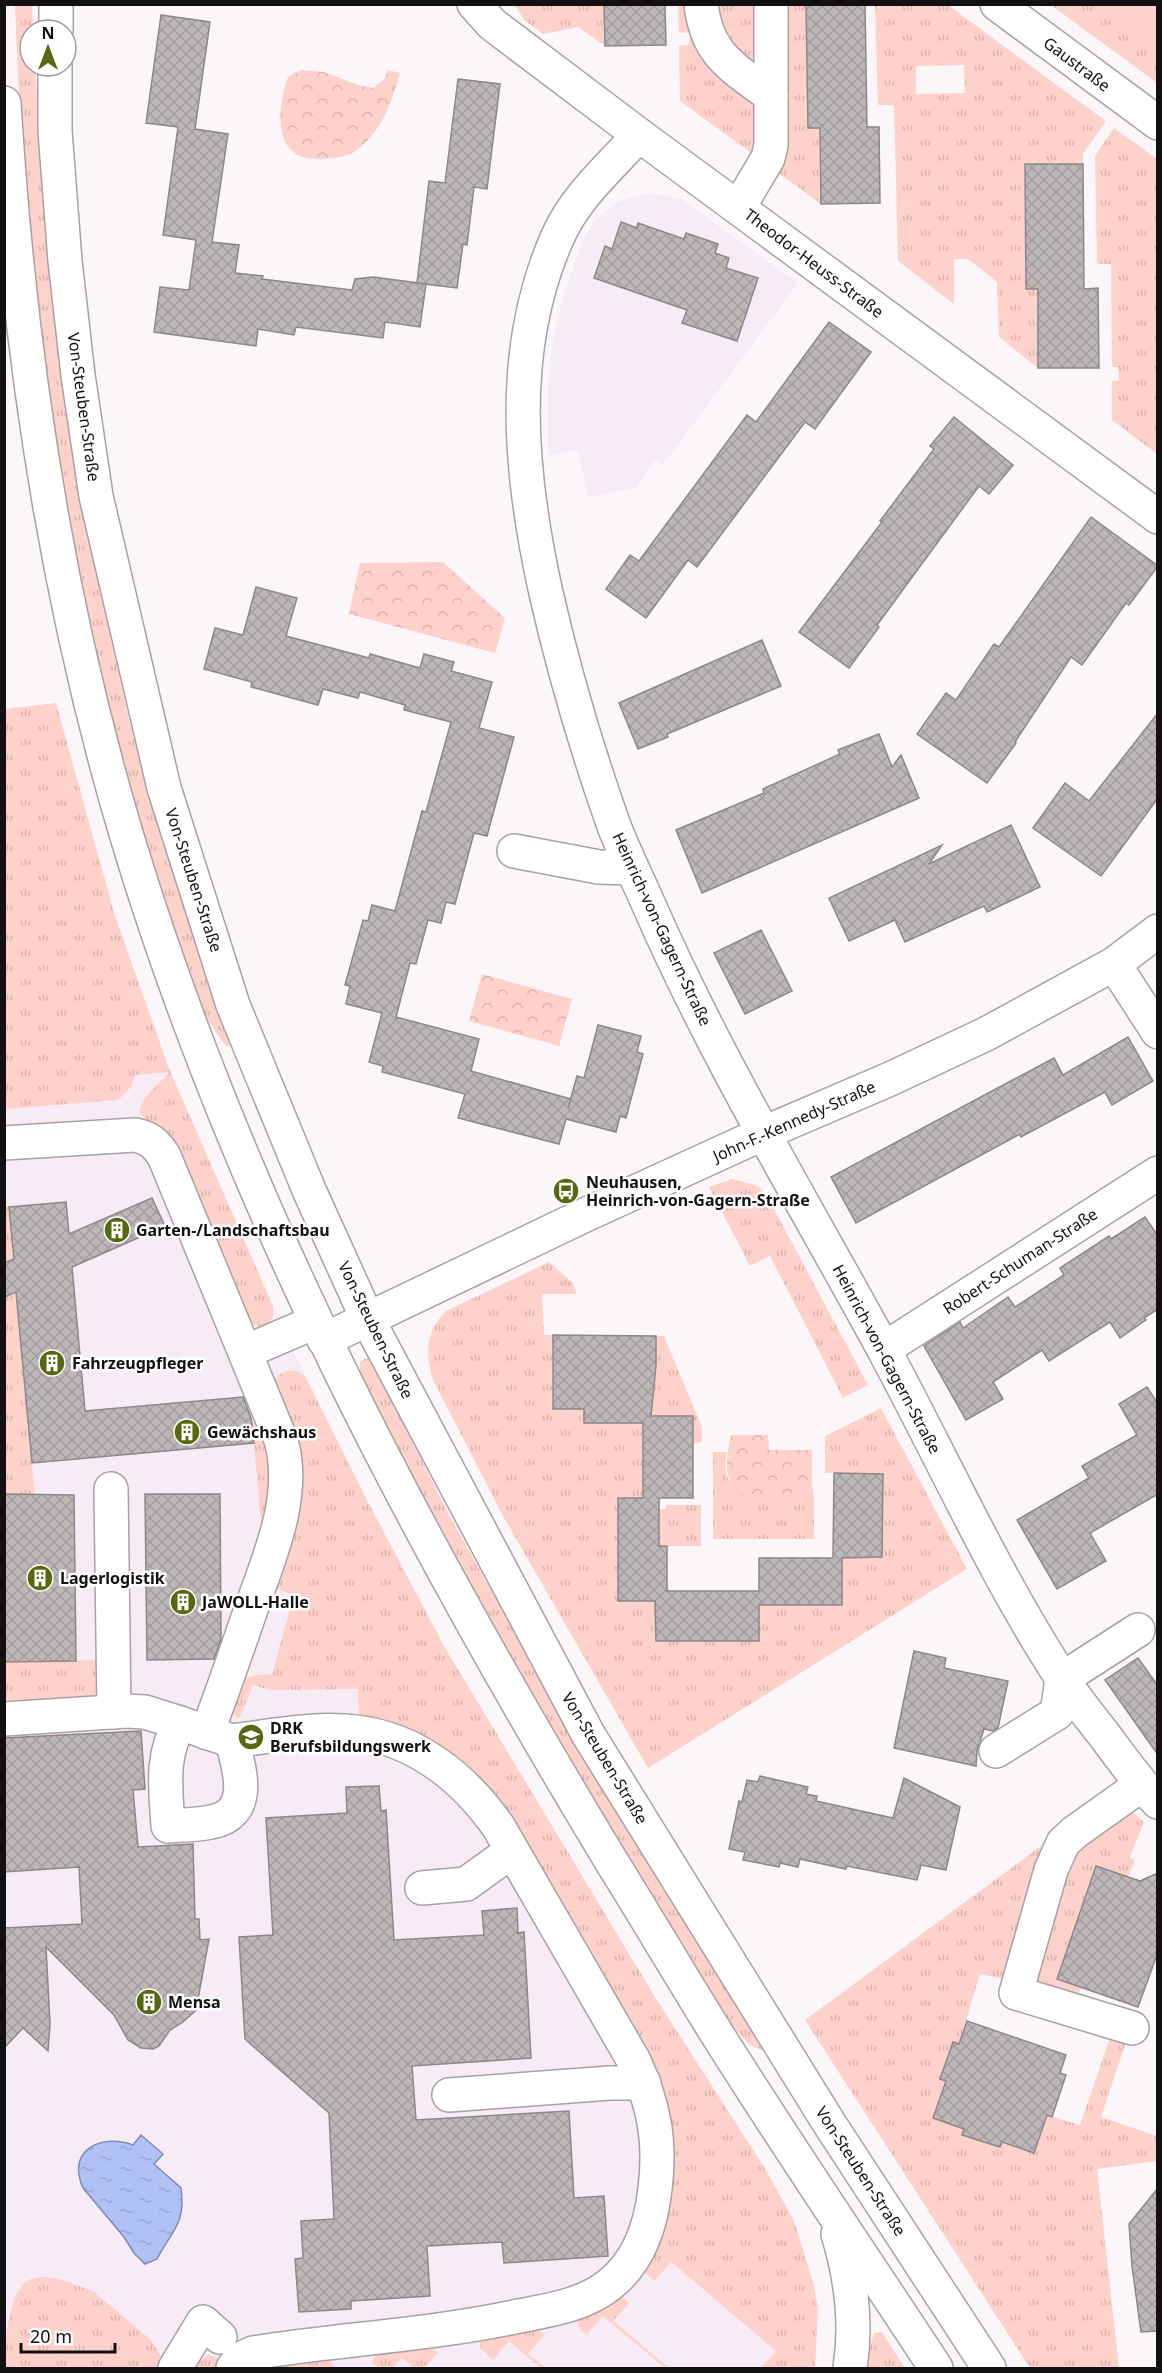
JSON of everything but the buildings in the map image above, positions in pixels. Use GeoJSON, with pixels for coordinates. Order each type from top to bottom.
{"type":"FeatureCollection","features":[{"type":"Feature","properties":{"kind":"street","name":"Theodor-Heuss-Straße"},"geometry":{"type":"LineString","coordinates":[[474,4],[492,24],[639,135],[1158,517]]}},
{"type":"Feature","properties":{"kind":"street"},"geometry":{"type":"LineString","coordinates":[[701,4],[709,39],[719,54],[771,96]]}},
{"type":"Feature","properties":{"kind":"street","name":"Gaustraße"},"geometry":{"type":"LineString","coordinates":[[997,4],[1158,123]]}},
{"type":"Feature","properties":{"kind":"street"},"geometry":{"type":"LineString","coordinates":[[739,207],[768,158],[771,145],[771,7]]}},
{"type":"Feature","properties":{"kind":"street","name":"Von-Steuben-Straße"},"geometry":{"type":"LineString","coordinates":[[56,78],[55,130],[65,261],[78,375],[96,496],[164,788],[233,1005],[309,1190],[367,1318],[588,1734],[829,2123],[989,2368]]}},
{"type":"Feature","properties":{"kind":"street"},"geometry":{"type":"LineString","coordinates":[[4,103],[28,375],[49,507],[87,686],[127,836],[191,1029],[237,1146],[320,1331],[420,1527],[523,1713],[716,2033],[936,2368]]}},
{"type":"Feature","properties":{"kind":"street","name":"Heinrich-von-Gagern-Straße"},"geometry":{"type":"LineString","coordinates":[[639,135],[584,194],[559,232],[543,277],[529,332],[523,397],[523,439],[527,489],[539,560],[558,646],[611,817],[666,944],[713,1040],[884,1349],[1003,1577],[1062,1679],[1149,1793]]}},
{"type":"Feature","properties":{"kind":"street"},"geometry":{"type":"LineString","coordinates":[[514,851],[599,867],[632,868]]}},
{"type":"Feature","properties":{"kind":"street","name":"John-F.-Kennedy-Straße"},"geometry":{"type":"LineString","coordinates":[[245,1352],[367,1318],[764,1133],[890,1079],[986,1034],[1114,964],[1158,931]]}},
{"type":"Feature","properties":{"kind":"street"},"geometry":{"type":"LineString","coordinates":[[1114,964],[1158,1032]]}},
{"type":"Feature","properties":{"kind":"street"},"geometry":{"type":"LineString","coordinates":[[4,1143],[135,1135],[147,1137],[156,1144],[164,1156],[281,1440],[285,1454],[285,1492],[276,1538],[206,1732]]}},
{"type":"Feature","properties":{"kind":"street","name":"Robert-Schuman-Straße"},"geometry":{"type":"LineString","coordinates":[[884,1349],[1158,1173]]}},
{"type":"Feature","properties":{"kind":"street"},"geometry":{"type":"LineString","coordinates":[[111,1489],[114,1712]]}},
{"type":"Feature","properties":{"kind":"street"},"geometry":{"type":"LineString","coordinates":[[996,1751],[1057,1713],[1062,1679],[1138,1630]]}},
{"type":"Feature","properties":{"kind":"street"},"geometry":{"type":"LineString","coordinates":[[4,1719],[145,1712],[206,1732],[356,1732],[389,1738],[437,1762],[482,1804],[512,1851],[634,2061],[655,2118],[657,2149],[655,2189],[646,2233],[626,2277],[596,2294],[547,2316],[446,2337],[342,2349],[231,2355],[202,2322],[175,2368]]}},
{"type":"Feature","properties":{"kind":"street"},"geometry":{"type":"LineString","coordinates":[[1131,2028],[1016,1993],[1051,1870],[1063,1843],[1149,1793]]}},
{"type":"Feature","properties":{"kind":"street"},"geometry":{"type":"LineString","coordinates":[[422,1888],[466,1884],[512,1851]]}},
{"type":"Feature","properties":{"kind":"street"},"geometry":{"type":"LineString","coordinates":[[449,2094],[610,2083],[644,2083]]}},
{"type":"Feature","properties":{"kind":"street"},"geometry":{"type":"LineString","coordinates":[[828,2204],[848,2266],[853,2315],[853,2352],[850,2368]]}},
{"type":"Feature","properties":{"kind":"shaded area"},"geometry":{"type":"Polygon","coordinates":[[[650,194],[666,195],[683,200],[798,283],[663,465],[655,460],[636,488],[588,497],[578,450],[548,455],[548,381],[553,338],[563,297],[582,242],[592,224],[616,203],[650,194]]]}},
{"type":"Feature","properties":{"kind":"shaded area","name":"DRK Berufsbildungswerk"},"geometry":{"type":"Polygon","coordinates":[[[170,1071],[289,1342],[369,1504],[444,1646],[551,1828],[655,1998],[766,2170],[794,2221],[814,2285],[818,2311],[815,2368],[5,2368],[5,1086],[170,1071]]]}},
{"type":"Feature","properties":{"kind":"green space"},"geometry":{"type":"Polygon","coordinates":[[[15,5],[32,5],[33,18],[18,18],[18,71],[15,5]]]}},
{"type":"Feature","properties":{"kind":"green space"},"geometry":{"type":"Polygon","coordinates":[[[515,5],[604,5],[605,46],[578,27],[543,34],[524,20],[515,5]]]}},
{"type":"Feature","properties":{"kind":"green space"},"geometry":{"type":"Polygon","coordinates":[[[678,5],[806,5],[808,128],[820,128],[821,204],[680,101],[679,46],[689,45],[690,33],[679,32],[678,5]]]}},
{"type":"Feature","properties":{"kind":"green space"},"geometry":{"type":"Polygon","coordinates":[[[875,5],[948,5],[1106,121],[1083,154],[1083,164],[1025,164],[1026,289],[1038,289],[1038,368],[999,337],[997,282],[968,259],[954,259],[954,304],[898,261],[894,105],[878,105],[875,5]],[[964,65],[916,66],[916,94],[965,93],[964,65]]]}},
{"type":"Feature","properties":{"kind":"green space"},"geometry":{"type":"Polygon","coordinates":[[[1051,5],[1157,5],[1157,83],[1051,5]]]}},
{"type":"Feature","properties":{"kind":"green space"},"geometry":{"type":"Polygon","coordinates":[[[1090,5],[1157,5],[1157,56],[1090,5]]]}},
{"type":"Feature","properties":{"kind":"green space"},"geometry":{"type":"Polygon","coordinates":[[[301,70],[324,72],[358,85],[373,88],[384,79],[388,70],[400,73],[385,115],[366,142],[350,154],[323,159],[306,158],[294,153],[286,144],[282,132],[280,119],[284,90],[288,77],[301,70]]]}},
{"type":"Feature","properties":{"kind":"green space"},"geometry":{"type":"Polygon","coordinates":[[[18,78],[36,78],[45,230],[52,300],[81,499],[129,720],[158,828],[230,1046],[226,1046],[201,1006],[176,940],[124,767],[97,660],[74,552],[55,444],[28,224],[18,78]]]}},
{"type":"Feature","properties":{"kind":"green space"},"geometry":{"type":"Polygon","coordinates":[[[1114,128],[1157,159],[1157,454],[1112,420],[1112,381],[1119,381],[1118,367],[1112,367],[1111,264],[1097,264],[1095,156],[1114,128]]]}},
{"type":"Feature","properties":{"kind":"green space"},"geometry":{"type":"Polygon","coordinates":[[[443,562],[505,618],[495,653],[349,614],[360,563],[443,562]]]}},
{"type":"Feature","properties":{"kind":"green space"},"geometry":{"type":"Polygon","coordinates":[[[56,703],[115,916],[170,1071],[273,1306],[273,1317],[269,1324],[256,1325],[246,1317],[158,1127],[146,1121],[140,1113],[146,1096],[169,1072],[135,1075],[131,1087],[118,1100],[5,1109],[5,709],[56,703]]]}},
{"type":"Feature","properties":{"kind":"green space"},"geometry":{"type":"Polygon","coordinates":[[[482,974],[572,999],[559,1046],[469,1021],[482,974]]]}},
{"type":"Feature","properties":{"kind":"green space"},"geometry":{"type":"Polygon","coordinates":[[[733,1179],[758,1186],[766,1194],[868,1385],[843,1398],[770,1256],[750,1266],[709,1187],[733,1179]]]}},
{"type":"Feature","properties":{"kind":"green space"},"geometry":{"type":"Polygon","coordinates":[[[5,1207],[9,1207],[14,1259],[5,1263],[5,1207]]]}},
{"type":"Feature","properties":{"kind":"green space"},"geometry":{"type":"Polygon","coordinates":[[[549,1262],[573,1283],[577,1294],[542,1294],[544,1335],[553,1335],[552,1408],[584,1409],[584,1423],[643,1416],[643,1498],[618,1498],[618,1601],[655,1601],[656,1641],[759,1641],[759,1605],[842,1605],[842,1558],[883,1474],[825,1473],[825,1436],[881,1408],[967,1569],[648,1768],[503,1516],[432,1378],[429,1342],[434,1327],[446,1311],[549,1262]]]}},
{"type":"Feature","properties":{"kind":"green space"},"geometry":{"type":"Polygon","coordinates":[[[16,1292],[35,1497],[5,1495],[4,1297],[16,1292]]]}},
{"type":"Feature","properties":{"kind":"green space"},"geometry":{"type":"Polygon","coordinates":[[[656,1336],[664,1336],[702,1427],[702,1442],[693,1443],[693,1416],[646,1416],[654,1386],[656,1336]]]}},
{"type":"Feature","properties":{"kind":"green space"},"geometry":{"type":"Polygon","coordinates":[[[366,1358],[373,1362],[448,1513],[551,1698],[766,2048],[764,2051],[750,2045],[730,2024],[537,1706],[434,1520],[360,1373],[360,1362],[366,1358]]]}},
{"type":"Feature","properties":{"kind":"green space"},"geometry":{"type":"Polygon","coordinates":[[[288,1371],[297,1371],[305,1376],[444,1646],[655,1997],[766,2170],[794,2221],[814,2285],[818,2311],[815,2368],[761,2368],[776,2351],[671,2262],[654,2281],[641,2269],[673,2146],[666,2093],[511,1820],[359,1717],[358,1689],[270,1690],[253,1685],[239,1719],[233,1713],[234,1695],[242,1683],[254,1676],[272,1675],[294,1595],[275,1588],[274,1383],[278,1375],[288,1371]]]}},
{"type":"Feature","properties":{"kind":"green space"},"geometry":{"type":"Polygon","coordinates":[[[252,1422],[260,1424],[276,1468],[263,1542],[252,1422]]]}},
{"type":"Feature","properties":{"kind":"green space"},"geometry":{"type":"Polygon","coordinates":[[[731,1435],[768,1435],[769,1450],[812,1450],[812,1485],[800,1495],[780,1499],[758,1499],[736,1491],[731,1484],[727,1463],[731,1435]]]}},
{"type":"Feature","properties":{"kind":"green space"},"geometry":{"type":"Polygon","coordinates":[[[713,1452],[727,1452],[725,1464],[730,1483],[735,1489],[752,1497],[773,1499],[790,1497],[804,1492],[812,1485],[814,1539],[713,1539],[713,1452]]]}},
{"type":"Feature","properties":{"kind":"green space"},"geometry":{"type":"Polygon","coordinates":[[[666,1505],[701,1505],[701,1546],[659,1546],[659,1509],[665,1509],[666,1505]]]}},
{"type":"Feature","properties":{"kind":"green space"},"geometry":{"type":"Polygon","coordinates":[[[107,1660],[103,1685],[97,1693],[84,1700],[5,1702],[5,1662],[107,1660]]]}},
{"type":"Feature","properties":{"kind":"green space"},"geometry":{"type":"Polygon","coordinates":[[[1127,1807],[1144,1822],[1130,1857],[1135,1860],[1128,1877],[1096,1867],[1057,1979],[1081,1988],[1075,2005],[1031,1989],[1062,1866],[1127,1807]]]}},
{"type":"Feature","properties":{"kind":"green space"},"geometry":{"type":"Polygon","coordinates":[[[1064,1829],[1004,1979],[980,1974],[959,2044],[941,2079],[946,2081],[933,2118],[964,2129],[962,2135],[1000,2147],[1002,2142],[1034,2153],[1047,2115],[1080,2125],[1111,2035],[1127,2039],[1101,2117],[1157,2136],[1158,2161],[1097,2169],[1119,2368],[1030,2368],[805,2020],[1064,1829]]]}},
{"type":"Feature","properties":{"kind":"green space"},"geometry":{"type":"Polygon","coordinates":[[[42,2277],[60,2279],[93,2291],[150,2339],[160,2354],[162,2368],[5,2368],[9,2320],[16,2295],[29,2280],[42,2277]]]}},
{"type":"Feature","properties":{"kind":"green space"},"geometry":{"type":"Polygon","coordinates":[[[619,2293],[629,2303],[613,2321],[669,2368],[665,2368],[603,2316],[586,2335],[578,2326],[578,2317],[619,2293]]]}},
{"type":"Feature","properties":{"kind":"green space"},"geometry":{"type":"Polygon","coordinates":[[[536,2327],[544,2335],[528,2354],[546,2368],[541,2368],[509,2341],[493,2360],[480,2348],[480,2341],[483,2339],[536,2327]]]}},
{"type":"Feature","properties":{"kind":"green space"},"geometry":{"type":"Polygon","coordinates":[[[882,2332],[905,2368],[864,2368],[874,2333],[882,2332]]]}},
{"type":"Feature","properties":{"kind":"green space"},"geometry":{"type":"Polygon","coordinates":[[[431,2347],[438,2353],[424,2368],[414,2368],[402,2358],[393,2368],[378,2368],[372,2363],[376,2354],[431,2347]]]}},
{"type":"Feature","properties":{"kind":"green space"},"geometry":{"type":"Polygon","coordinates":[[[208,2355],[218,2357],[220,2368],[191,2368],[208,2355]]]}},
{"type":"Feature","properties":{"kind":"green space"},"geometry":{"type":"Polygon","coordinates":[[[328,2359],[337,2368],[252,2368],[328,2359]]]}},
{"type":"Feature","properties":{"kind":"water"},"geometry":{"type":"Polygon","coordinates":[[[141,2135],[163,2154],[154,2164],[181,2188],[182,2200],[180,2219],[173,2233],[157,2259],[145,2264],[83,2188],[79,2175],[79,2164],[89,2148],[109,2141],[133,2145],[141,2135]]]}},
{"type":"Feature","properties":{"kind":"place","name":"Neuhausen, Heinrich-von-Gagern-Straße"},"geometry":{"type":"Point","coordinates":[566,1191]}},
{"type":"Feature","properties":{"kind":"place","name":"Garten-/Landschaftsbau"},"geometry":{"type":"Point","coordinates":[117,1230]}},
{"type":"Feature","properties":{"kind":"place","name":"Fahrzeugpfleger"},"geometry":{"type":"Point","coordinates":[52,1363]}},
{"type":"Feature","properties":{"kind":"place","name":"Gewächshaus"},"geometry":{"type":"Point","coordinates":[187,1432]}},
{"type":"Feature","properties":{"kind":"place","name":"Lagerlogistik"},"geometry":{"type":"Point","coordinates":[40,1578]}},
{"type":"Feature","properties":{"kind":"place","name":"JaWOLL-Halle"},"geometry":{"type":"Point","coordinates":[183,1602]}},
{"type":"Feature","properties":{"kind":"place","name":"DRK Berufsbildungswerk"},"geometry":{"type":"Point","coordinates":[251,1737]}},
{"type":"Feature","properties":{"kind":"place","name":"Mensa"},"geometry":{"type":"Point","coordinates":[149,2002]}}]}
